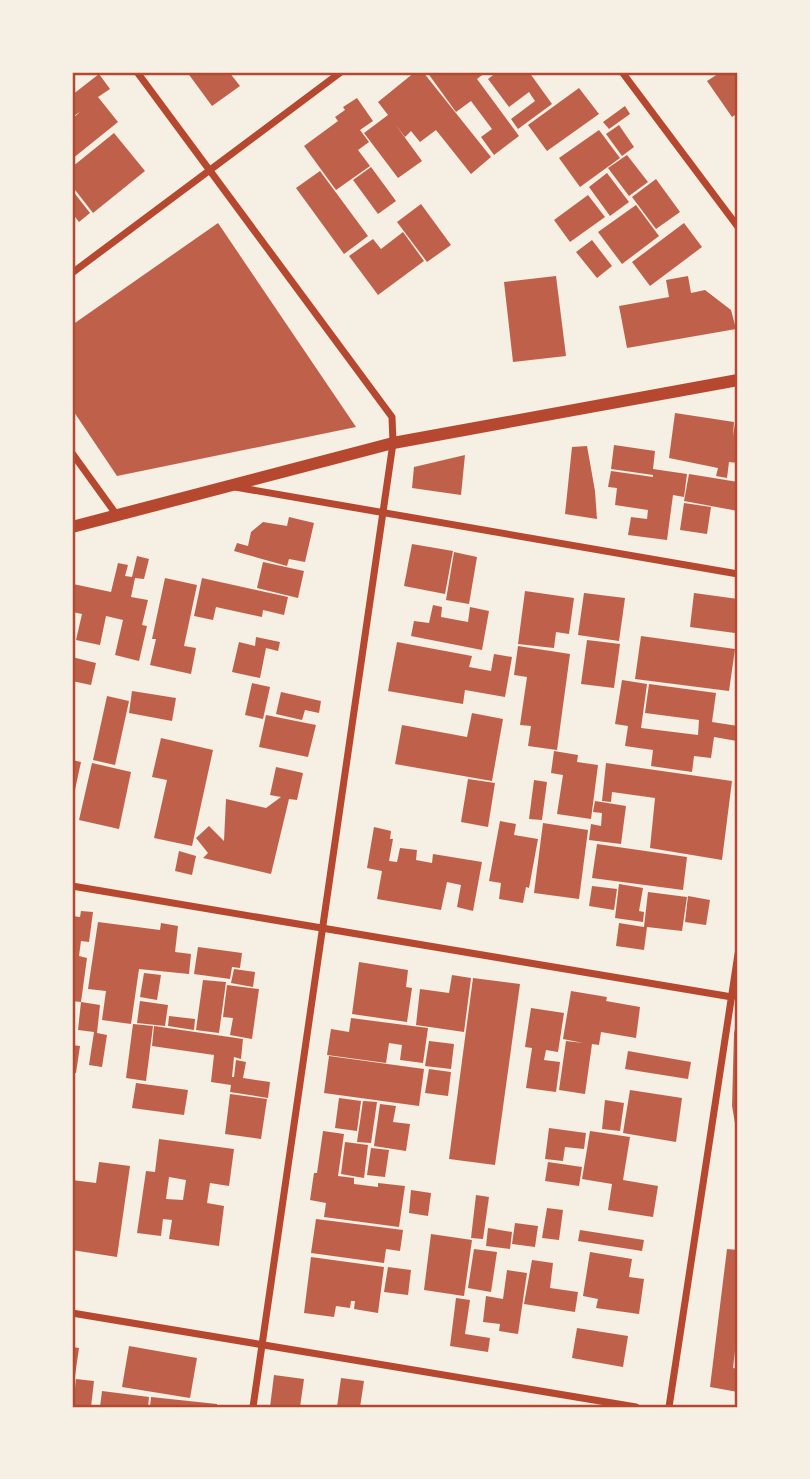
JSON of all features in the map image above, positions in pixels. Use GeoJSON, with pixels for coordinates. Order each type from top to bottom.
{"type":"FeatureCollection","features":[{"type":"Feature","properties":{"kind":"street"},"geometry":{"type":"LineString","coordinates":[[136,72],[392,417],[393,443],[253,1407]]}},
{"type":"Feature","properties":{"kind":"street"},"geometry":{"type":"LineString","coordinates":[[72,273],[341,72]]}},
{"type":"Feature","properties":{"kind":"street"},"geometry":{"type":"LineString","coordinates":[[622,72],[738,227]]}},
{"type":"Feature","properties":{"kind":"street"},"geometry":{"type":"LineString","coordinates":[[72,527],[393,443],[738,380]]}},
{"type":"Feature","properties":{"kind":"street"},"geometry":{"type":"LineString","coordinates":[[72,453],[116,514]]}},
{"type":"Feature","properties":{"kind":"street"},"geometry":{"type":"LineString","coordinates":[[227,486],[738,574]]}},
{"type":"Feature","properties":{"kind":"street"},"geometry":{"type":"LineString","coordinates":[[72,886],[732,997]]}},
{"type":"Feature","properties":{"kind":"street"},"geometry":{"type":"LineString","coordinates":[[669,1407],[738,954]]}},
{"type":"Feature","properties":{"kind":"street"},"geometry":{"type":"LineString","coordinates":[[72,1312],[636,1407]]}},
{"type":"Feature","properties":{"kind":"building"},"geometry":{"type":"Polygon","coordinates":[[[187,72],[229,72],[240,86],[212,106],[187,72]]]}},
{"type":"Feature","properties":{"kind":"building"},"geometry":{"type":"Polygon","coordinates":[[[415,72],[423,72],[491,157],[471,174],[436,130],[420,142],[411,131],[405,137],[395,124],[422,161],[398,178],[364,133],[388,115],[378,102],[415,72]]]}},
{"type":"Feature","properties":{"kind":"building"},"geometry":{"type":"Polygon","coordinates":[[[427,72],[486,72],[477,79],[519,136],[494,155],[481,137],[492,129],[471,101],[456,112],[427,72]]]}},
{"type":"Feature","properties":{"kind":"building"},"geometry":{"type":"Polygon","coordinates":[[[497,72],[529,72],[552,104],[518,129],[511,119],[535,101],[529,92],[509,107],[488,79],[497,72]]]}},
{"type":"Feature","properties":{"kind":"building"},"geometry":{"type":"Polygon","coordinates":[[[721,72],[738,72],[738,113],[732,117],[707,81],[721,72]]]}},
{"type":"Feature","properties":{"kind":"building"},"geometry":{"type":"Polygon","coordinates":[[[99,74],[110,89],[98,97],[118,122],[72,159],[72,119],[80,112],[72,117],[72,95],[99,74]]]}},
{"type":"Feature","properties":{"kind":"building"},"geometry":{"type":"Polygon","coordinates":[[[579,88],[599,114],[547,151],[528,125],[579,88]]]}},
{"type":"Feature","properties":{"kind":"building"},"geometry":{"type":"Polygon","coordinates":[[[357,98],[373,121],[360,130],[369,142],[358,150],[370,166],[336,190],[304,146],[338,121],[335,117],[345,110],[343,107],[357,98]]]}},
{"type":"Feature","properties":{"kind":"building"},"geometry":{"type":"Polygon","coordinates":[[[625,106],[630,114],[609,129],[603,122],[625,106]]]}},
{"type":"Feature","properties":{"kind":"building"},"geometry":{"type":"Polygon","coordinates":[[[619,125],[634,147],[622,156],[606,134],[619,125]]]}},
{"type":"Feature","properties":{"kind":"building"},"geometry":{"type":"Polygon","coordinates":[[[599,130],[620,158],[580,187],[559,158],[599,130]]]}},
{"type":"Feature","properties":{"kind":"building"},"geometry":{"type":"Polygon","coordinates":[[[114,133],[145,171],[93,213],[72,186],[72,167],[114,133]]]}},
{"type":"Feature","properties":{"kind":"building"},"geometry":{"type":"Polygon","coordinates":[[[627,155],[648,182],[629,196],[608,168],[627,155]]]}},
{"type":"Feature","properties":{"kind":"building"},"geometry":{"type":"Polygon","coordinates":[[[371,167],[396,201],[378,214],[353,180],[371,167]]]}},
{"type":"Feature","properties":{"kind":"building"},"geometry":{"type":"Polygon","coordinates":[[[320,171],[368,236],[344,254],[296,188],[320,171]]]}},
{"type":"Feature","properties":{"kind":"building"},"geometry":{"type":"Polygon","coordinates":[[[607,173],[629,202],[610,216],[589,187],[607,173]]]}},
{"type":"Feature","properties":{"kind":"building"},"geometry":{"type":"Polygon","coordinates":[[[656,179],[680,212],[656,229],[632,197],[656,179]]]}},
{"type":"Feature","properties":{"kind":"building"},"geometry":{"type":"Polygon","coordinates":[[[72,190],[90,213],[79,222],[72,213],[72,190]]]}},
{"type":"Feature","properties":{"kind":"building"},"geometry":{"type":"Polygon","coordinates":[[[588,195],[605,217],[570,242],[554,220],[588,195]]]}},
{"type":"Feature","properties":{"kind":"building"},"geometry":{"type":"Polygon","coordinates":[[[421,204],[451,245],[427,262],[397,222],[421,204]]]}},
{"type":"Feature","properties":{"kind":"building"},"geometry":{"type":"Polygon","coordinates":[[[636,205],[659,236],[622,264],[598,232],[636,205]]]}},
{"type":"Feature","properties":{"kind":"building"},"geometry":{"type":"Polygon","coordinates":[[[218,223],[356,427],[117,476],[72,409],[72,325],[218,223]]]}},
{"type":"Feature","properties":{"kind":"building"},"geometry":{"type":"Polygon","coordinates":[[[684,223],[702,247],[650,286],[632,262],[684,223]]]}},
{"type":"Feature","properties":{"kind":"building"},"geometry":{"type":"Polygon","coordinates":[[[403,232],[424,261],[378,295],[349,256],[373,239],[381,249],[403,232]]]}},
{"type":"Feature","properties":{"kind":"building"},"geometry":{"type":"Polygon","coordinates":[[[592,240],[612,266],[597,278],[576,252],[592,240]]]}},
{"type":"Feature","properties":{"kind":"building"},"geometry":{"type":"Polygon","coordinates":[[[556,276],[566,356],[513,362],[504,282],[556,276]]]}},
{"type":"Feature","properties":{"kind":"building"},"geometry":{"type":"Polygon","coordinates":[[[688,276],[691,293],[705,290],[731,310],[736,329],[627,348],[619,306],[669,297],[666,280],[688,276]]]}},
{"type":"Feature","properties":{"kind":"building"},"geometry":{"type":"Polygon","coordinates":[[[737,411],[738,463],[729,462],[727,478],[716,476],[718,468],[669,458],[675,413],[734,422],[733,436],[737,411]]]}},
{"type":"Feature","properties":{"kind":"building"},"geometry":{"type":"Polygon","coordinates":[[[614,445],[655,451],[653,469],[687,474],[684,497],[673,495],[667,540],[628,535],[631,517],[647,519],[648,510],[615,505],[617,488],[608,487],[611,471],[653,475],[611,469],[614,445]]]}},
{"type":"Feature","properties":{"kind":"building"},"geometry":{"type":"Polygon","coordinates":[[[587,446],[597,519],[565,514],[572,447],[587,446]]]}},
{"type":"Feature","properties":{"kind":"building"},"geometry":{"type":"Polygon","coordinates":[[[465,455],[461,495],[412,488],[414,467],[465,455]]]}},
{"type":"Feature","properties":{"kind":"building"},"geometry":{"type":"Polygon","coordinates":[[[689,474],[738,482],[738,511],[684,501],[689,474]]]}},
{"type":"Feature","properties":{"kind":"building"},"geometry":{"type":"Polygon","coordinates":[[[684,503],[711,507],[707,534],[680,530],[684,503]]]}},
{"type":"Feature","properties":{"kind":"building"},"geometry":{"type":"Polygon","coordinates":[[[289,517],[314,523],[305,562],[289,559],[287,566],[234,551],[237,543],[248,546],[251,532],[263,522],[287,526],[289,517]]]}},
{"type":"Feature","properties":{"kind":"building"},"geometry":{"type":"Polygon","coordinates":[[[412,544],[453,551],[445,594],[404,586],[412,544]]]}},
{"type":"Feature","properties":{"kind":"building"},"geometry":{"type":"Polygon","coordinates":[[[454,552],[477,557],[469,604],[446,600],[454,552]]]}},
{"type":"Feature","properties":{"kind":"building"},"geometry":{"type":"Polygon","coordinates":[[[137,556],[149,559],[144,579],[135,578],[131,597],[148,600],[142,625],[147,626],[139,661],[115,655],[123,620],[106,616],[100,645],[76,640],[82,614],[72,612],[73,584],[111,592],[118,563],[128,565],[125,576],[132,577],[137,556]]]}},
{"type":"Feature","properties":{"kind":"building"},"geometry":{"type":"Polygon","coordinates":[[[263,562],[304,571],[298,598],[257,588],[263,562]]]}},
{"type":"Feature","properties":{"kind":"building"},"geometry":{"type":"Polygon","coordinates":[[[165,578],[197,585],[184,646],[196,648],[191,674],[150,665],[156,639],[152,639],[165,578]]]}},
{"type":"Feature","properties":{"kind":"building"},"geometry":{"type":"Polygon","coordinates":[[[202,578],[288,597],[284,615],[263,610],[262,617],[216,607],[213,620],[194,616],[202,578]]]}},
{"type":"Feature","properties":{"kind":"building"},"geometry":{"type":"Polygon","coordinates":[[[525,591],[574,598],[569,634],[556,632],[554,648],[518,644],[525,591]]]}},
{"type":"Feature","properties":{"kind":"building"},"geometry":{"type":"Polygon","coordinates":[[[584,593],[625,598],[619,641],[578,635],[584,593]]]}},
{"type":"Feature","properties":{"kind":"building"},"geometry":{"type":"Polygon","coordinates":[[[694,593],[738,599],[735,633],[690,627],[694,593]]]}},
{"type":"Feature","properties":{"kind":"building"},"geometry":{"type":"Polygon","coordinates":[[[433,605],[442,607],[441,617],[468,622],[470,607],[489,611],[482,650],[411,636],[414,621],[429,623],[433,605]]]}},
{"type":"Feature","properties":{"kind":"building"},"geometry":{"type":"Polygon","coordinates":[[[641,636],[735,649],[729,691],[635,679],[641,636]]]}},
{"type":"Feature","properties":{"kind":"building"},"geometry":{"type":"Polygon","coordinates":[[[256,637],[280,642],[278,651],[266,648],[260,678],[232,672],[239,642],[255,646],[256,637]]]}},
{"type":"Feature","properties":{"kind":"building"},"geometry":{"type":"Polygon","coordinates":[[[587,640],[620,644],[614,688],[581,684],[587,640]]]}},
{"type":"Feature","properties":{"kind":"building"},"geometry":{"type":"Polygon","coordinates":[[[397,642],[472,656],[469,667],[491,671],[494,654],[512,657],[505,697],[465,690],[463,704],[388,691],[397,642]]]}},
{"type":"Feature","properties":{"kind":"building"},"geometry":{"type":"Polygon","coordinates":[[[518,646],[570,654],[557,750],[528,746],[531,726],[520,725],[527,677],[514,675],[518,646]]]}},
{"type":"Feature","properties":{"kind":"building"},"geometry":{"type":"Polygon","coordinates":[[[72,657],[96,663],[91,685],[72,681],[72,657]]]}},
{"type":"Feature","properties":{"kind":"building"},"geometry":{"type":"Polygon","coordinates":[[[622,680],[647,684],[641,728],[698,735],[699,720],[645,713],[649,684],[716,693],[712,722],[738,726],[737,741],[714,737],[711,758],[694,756],[692,772],[651,766],[653,750],[625,746],[628,726],[615,724],[622,680]]]}},
{"type":"Feature","properties":{"kind":"building"},"geometry":{"type":"Polygon","coordinates":[[[252,683],[270,687],[263,719],[245,715],[252,683]]]}},
{"type":"Feature","properties":{"kind":"building"},"geometry":{"type":"Polygon","coordinates":[[[132,691],[176,698],[172,721],[129,713],[132,691]]]}},
{"type":"Feature","properties":{"kind":"building"},"geometry":{"type":"Polygon","coordinates":[[[281,692],[321,701],[319,713],[305,710],[302,720],[276,714],[281,692]]]}},
{"type":"Feature","properties":{"kind":"building"},"geometry":{"type":"Polygon","coordinates":[[[107,696],[129,701],[115,765],[93,760],[107,696]]]}},
{"type":"Feature","properties":{"kind":"building"},"geometry":{"type":"Polygon","coordinates":[[[472,713],[503,719],[492,781],[395,764],[402,725],[467,737],[472,713]]]}},
{"type":"Feature","properties":{"kind":"building"},"geometry":{"type":"Polygon","coordinates":[[[266,715],[316,725],[308,757],[259,747],[266,715]]]}},
{"type":"Feature","properties":{"kind":"building"},"geometry":{"type":"Polygon","coordinates":[[[161,738],[213,750],[192,846],[154,838],[167,780],[152,777],[161,738]]]}},
{"type":"Feature","properties":{"kind":"building"},"geometry":{"type":"Polygon","coordinates":[[[554,751],[578,755],[577,762],[598,765],[591,819],[557,814],[563,775],[551,773],[554,751]]]}},
{"type":"Feature","properties":{"kind":"building"},"geometry":{"type":"Polygon","coordinates":[[[72,760],[81,762],[73,799],[72,799],[72,760]]]}},
{"type":"Feature","properties":{"kind":"building"},"geometry":{"type":"Polygon","coordinates":[[[92,763],[131,772],[119,829],[79,820],[92,763]]]}},
{"type":"Feature","properties":{"kind":"building"},"geometry":{"type":"Polygon","coordinates":[[[606,763],[732,781],[722,860],[650,848],[655,798],[612,792],[611,802],[602,801],[606,763]]]}},
{"type":"Feature","properties":{"kind":"building"},"geometry":{"type":"Polygon","coordinates":[[[276,767],[303,773],[297,800],[289,799],[271,874],[203,858],[208,853],[196,838],[209,826],[224,841],[226,799],[266,808],[281,797],[270,795],[276,767]]]}},
{"type":"Feature","properties":{"kind":"building"},"geometry":{"type":"Polygon","coordinates":[[[468,779],[495,783],[488,827],[461,822],[468,779]]]}},
{"type":"Feature","properties":{"kind":"building"},"geometry":{"type":"Polygon","coordinates":[[[534,780],[547,782],[542,820],[529,819],[534,780]]]}},
{"type":"Feature","properties":{"kind":"building"},"geometry":{"type":"Polygon","coordinates":[[[595,801],[626,806],[621,844],[589,840],[591,824],[601,826],[602,813],[593,812],[595,801]]]}},
{"type":"Feature","properties":{"kind":"building"},"geometry":{"type":"Polygon","coordinates":[[[500,821],[516,824],[514,835],[538,839],[529,888],[526,887],[523,903],[499,899],[501,883],[489,881],[500,821]]]}},
{"type":"Feature","properties":{"kind":"building"},"geometry":{"type":"Polygon","coordinates":[[[543,823],[588,830],[579,899],[534,893],[543,823]]]}},
{"type":"Feature","properties":{"kind":"building"},"geometry":{"type":"Polygon","coordinates":[[[374,827],[391,831],[390,839],[393,839],[389,861],[397,862],[400,848],[417,850],[416,860],[432,863],[433,854],[482,862],[473,911],[457,907],[461,885],[447,882],[441,910],[377,899],[382,871],[367,868],[374,827]]]}},
{"type":"Feature","properties":{"kind":"building"},"geometry":{"type":"Polygon","coordinates":[[[597,844],[687,857],[683,890],[592,878],[597,844]]]}},
{"type":"Feature","properties":{"kind":"building"},"geometry":{"type":"Polygon","coordinates":[[[179,851],[196,856],[192,875],[175,871],[179,851]]]}},
{"type":"Feature","properties":{"kind":"building"},"geometry":{"type":"Polygon","coordinates":[[[619,884],[643,888],[639,911],[644,912],[643,922],[615,918],[619,884]]]}},
{"type":"Feature","properties":{"kind":"building"},"geometry":{"type":"Polygon","coordinates":[[[592,886],[617,889],[614,910],[589,906],[592,886]]]}},
{"type":"Feature","properties":{"kind":"building"},"geometry":{"type":"Polygon","coordinates":[[[648,892],[687,897],[682,931],[647,927],[644,950],[616,946],[619,923],[644,927],[648,892]]]}},
{"type":"Feature","properties":{"kind":"building"},"geometry":{"type":"Polygon","coordinates":[[[688,896],[710,900],[706,925],[685,922],[688,896]]]}},
{"type":"Feature","properties":{"kind":"building"},"geometry":{"type":"Polygon","coordinates":[[[81,911],[93,912],[89,942],[81,941],[79,956],[87,958],[81,1002],[72,1001],[72,916],[80,917],[81,911]]]}},
{"type":"Feature","properties":{"kind":"building"},"geometry":{"type":"Polygon","coordinates":[[[98,922],[160,930],[161,923],[178,926],[175,952],[191,954],[189,974],[139,969],[131,1024],[102,1020],[106,991],[88,989],[98,922]]]}},
{"type":"Feature","properties":{"kind":"building"},"geometry":{"type":"Polygon","coordinates":[[[198,947],[242,953],[240,968],[232,967],[230,979],[194,974],[198,947]]]}},
{"type":"Feature","properties":{"kind":"building"},"geometry":{"type":"Polygon","coordinates":[[[359,962],[408,970],[406,987],[412,988],[407,1022],[352,1014],[359,962]]]}},
{"type":"Feature","properties":{"kind":"building"},"geometry":{"type":"Polygon","coordinates":[[[234,969],[255,972],[253,987],[231,983],[234,969]]]}},
{"type":"Feature","properties":{"kind":"building"},"geometry":{"type":"Polygon","coordinates":[[[144,973],[161,975],[157,1000],[140,997],[144,973]]]}},
{"type":"Feature","properties":{"kind":"building"},"geometry":{"type":"Polygon","coordinates":[[[452,975],[471,978],[464,1032],[416,1025],[420,989],[449,993],[452,975]]]}},
{"type":"Feature","properties":{"kind":"building"},"geometry":{"type":"Polygon","coordinates":[[[473,978],[520,984],[495,1165],[449,1159],[473,978]]]}},
{"type":"Feature","properties":{"kind":"building"},"geometry":{"type":"Polygon","coordinates":[[[203,980],[226,982],[219,1033],[196,1030],[203,980]]]}},
{"type":"Feature","properties":{"kind":"building"},"geometry":{"type":"Polygon","coordinates":[[[227,985],[259,989],[252,1039],[230,1035],[233,1018],[223,1017],[227,985]]]}},
{"type":"Feature","properties":{"kind":"building"},"geometry":{"type":"Polygon","coordinates":[[[571,991],[607,997],[606,1001],[640,1007],[636,1038],[601,1032],[599,1045],[592,1044],[585,1094],[559,1090],[566,1041],[583,1043],[563,1039],[571,991]]]}},
{"type":"Feature","properties":{"kind":"building"},"geometry":{"type":"Polygon","coordinates":[[[140,1001],[168,1005],[165,1026],[137,1023],[140,1001]]]}},
{"type":"Feature","properties":{"kind":"building"},"geometry":{"type":"Polygon","coordinates":[[[81,1002],[100,1005],[97,1033],[107,1035],[102,1067],[89,1065],[94,1032],[78,1030],[81,1002]]]}},
{"type":"Feature","properties":{"kind":"building"},"geometry":{"type":"Polygon","coordinates":[[[531,1008],[564,1013],[558,1052],[546,1050],[544,1060],[560,1062],[556,1092],[526,1088],[532,1048],[525,1047],[531,1008]]]}},
{"type":"Feature","properties":{"kind":"building"},"geometry":{"type":"Polygon","coordinates":[[[169,1016],[195,1019],[194,1030],[168,1026],[169,1016]]]}},
{"type":"Feature","properties":{"kind":"building"},"geometry":{"type":"Polygon","coordinates":[[[351,1018],[428,1028],[423,1063],[400,1060],[402,1045],[389,1043],[386,1063],[327,1055],[331,1029],[349,1032],[351,1018]]]}},
{"type":"Feature","properties":{"kind":"building"},"geometry":{"type":"Polygon","coordinates":[[[737,1020],[738,1135],[732,1106],[734,1033],[737,1020]]]}},
{"type":"Feature","properties":{"kind":"building"},"geometry":{"type":"Polygon","coordinates":[[[133,1024],[153,1026],[146,1081],[126,1078],[133,1024]]]}},
{"type":"Feature","properties":{"kind":"building"},"geometry":{"type":"Polygon","coordinates":[[[154,1026],[243,1039],[241,1059],[234,1057],[232,1077],[236,1060],[246,1062],[243,1078],[270,1082],[268,1098],[230,1092],[231,1085],[211,1082],[214,1055],[152,1046],[154,1026]]]}},
{"type":"Feature","properties":{"kind":"building"},"geometry":{"type":"Polygon","coordinates":[[[429,1041],[454,1044],[451,1069],[425,1066],[429,1041]]]}},
{"type":"Feature","properties":{"kind":"building"},"geometry":{"type":"Polygon","coordinates":[[[72,1045],[80,1046],[76,1073],[72,1073],[72,1045]]]}},
{"type":"Feature","properties":{"kind":"building"},"geometry":{"type":"Polygon","coordinates":[[[628,1051],[691,1062],[688,1079],[625,1069],[628,1051]]]}},
{"type":"Feature","properties":{"kind":"building"},"geometry":{"type":"Polygon","coordinates":[[[329,1056],[424,1069],[419,1106],[324,1093],[329,1056]]]}},
{"type":"Feature","properties":{"kind":"building"},"geometry":{"type":"Polygon","coordinates":[[[429,1069],[451,1072],[448,1096],[425,1093],[429,1069]]]}},
{"type":"Feature","properties":{"kind":"building"},"geometry":{"type":"Polygon","coordinates":[[[136,1083],[188,1090],[184,1115],[132,1108],[136,1083]]]}},
{"type":"Feature","properties":{"kind":"building"},"geometry":{"type":"Polygon","coordinates":[[[630,1090],[682,1098],[676,1142],[623,1133],[630,1090]]]}},
{"type":"Feature","properties":{"kind":"building"},"geometry":{"type":"Polygon","coordinates":[[[230,1094],[267,1099],[261,1139],[225,1134],[230,1094]]]}},
{"type":"Feature","properties":{"kind":"building"},"geometry":{"type":"Polygon","coordinates":[[[339,1098],[361,1101],[357,1131],[335,1128],[339,1098]]]}},
{"type":"Feature","properties":{"kind":"building"},"geometry":{"type":"Polygon","coordinates":[[[605,1100],[624,1103],[620,1131],[602,1129],[605,1100]]]}},
{"type":"Feature","properties":{"kind":"building"},"geometry":{"type":"Polygon","coordinates":[[[363,1101],[377,1102],[371,1143],[357,1142],[363,1101]]]}},
{"type":"Feature","properties":{"kind":"building"},"geometry":{"type":"Polygon","coordinates":[[[380,1104],[396,1106],[393,1122],[410,1124],[406,1151],[374,1146],[380,1104]]]}},
{"type":"Feature","properties":{"kind":"building"},"geometry":{"type":"Polygon","coordinates":[[[549,1128],[586,1133],[584,1149],[565,1147],[563,1161],[545,1159],[549,1128]]]}},
{"type":"Feature","properties":{"kind":"building"},"geometry":{"type":"Polygon","coordinates":[[[323,1131],[344,1134],[338,1176],[354,1178],[354,1184],[405,1186],[399,1227],[324,1217],[326,1203],[310,1200],[323,1131]]]}},
{"type":"Feature","properties":{"kind":"building"},"geometry":{"type":"Polygon","coordinates":[[[590,1131],[630,1137],[623,1180],[658,1186],[653,1217],[608,1210],[612,1184],[582,1179],[590,1131]]]}},
{"type":"Feature","properties":{"kind":"building"},"geometry":{"type":"Polygon","coordinates":[[[159,1139],[234,1149],[229,1186],[210,1183],[207,1203],[224,1206],[219,1246],[169,1239],[172,1220],[163,1219],[161,1236],[137,1233],[146,1171],[155,1172],[159,1139]],[[169,1177],[166,1199],[183,1200],[186,1180],[169,1177]]]}},
{"type":"Feature","properties":{"kind":"building"},"geometry":{"type":"Polygon","coordinates":[[[345,1142],[368,1145],[364,1178],[341,1174],[345,1142]]]}},
{"type":"Feature","properties":{"kind":"building"},"geometry":{"type":"Polygon","coordinates":[[[371,1148],[389,1150],[385,1177],[367,1175],[371,1148]]]}},
{"type":"Feature","properties":{"kind":"building"},"geometry":{"type":"Polygon","coordinates":[[[99,1162],[130,1166],[117,1257],[72,1250],[72,1180],[96,1183],[99,1162]]]}},
{"type":"Feature","properties":{"kind":"building"},"geometry":{"type":"Polygon","coordinates":[[[548,1162],[582,1167],[579,1186],[545,1181],[548,1162]]]}},
{"type":"Feature","properties":{"kind":"building"},"geometry":{"type":"Polygon","coordinates":[[[411,1190],[431,1193],[428,1216],[409,1213],[411,1190]]]}},
{"type":"Feature","properties":{"kind":"building"},"geometry":{"type":"Polygon","coordinates":[[[476,1195],[489,1197],[483,1239],[471,1238],[476,1195]]]}},
{"type":"Feature","properties":{"kind":"building"},"geometry":{"type":"Polygon","coordinates":[[[547,1208],[563,1210],[559,1240],[542,1238],[547,1208]]]}},
{"type":"Feature","properties":{"kind":"building"},"geometry":{"type":"Polygon","coordinates":[[[316,1219],[403,1230],[400,1251],[386,1249],[384,1263],[311,1253],[316,1219]]]}},
{"type":"Feature","properties":{"kind":"building"},"geometry":{"type":"Polygon","coordinates":[[[515,1223],[538,1226],[535,1247],[512,1244],[515,1223]]]}},
{"type":"Feature","properties":{"kind":"building"},"geometry":{"type":"Polygon","coordinates":[[[488,1228],[512,1232],[510,1249],[486,1246],[488,1228]]]}},
{"type":"Feature","properties":{"kind":"building"},"geometry":{"type":"Polygon","coordinates":[[[580,1230],[644,1240],[642,1251],[578,1241],[580,1230]]]}},
{"type":"Feature","properties":{"kind":"building"},"geometry":{"type":"Polygon","coordinates":[[[431,1234],[472,1240],[464,1296],[424,1290],[431,1234]]]}},
{"type":"Feature","properties":{"kind":"building"},"geometry":{"type":"Polygon","coordinates":[[[474,1249],[497,1252],[491,1292],[468,1288],[474,1249]]]}},
{"type":"Feature","properties":{"kind":"building"},"geometry":{"type":"Polygon","coordinates":[[[727,1249],[738,1250],[738,1325],[733,1368],[738,1369],[738,1392],[710,1387],[727,1249]]]}},
{"type":"Feature","properties":{"kind":"building"},"geometry":{"type":"Polygon","coordinates":[[[590,1252],[632,1259],[629,1277],[644,1279],[639,1314],[596,1308],[598,1299],[583,1296],[590,1252]]]}},
{"type":"Feature","properties":{"kind":"building"},"geometry":{"type":"Polygon","coordinates":[[[311,1257],[384,1267],[378,1313],[354,1309],[355,1301],[351,1301],[350,1308],[336,1306],[334,1317],[304,1313],[311,1257]]]}},
{"type":"Feature","properties":{"kind":"building"},"geometry":{"type":"Polygon","coordinates":[[[532,1260],[553,1263],[550,1288],[578,1292],[575,1312],[524,1304],[532,1260]]]}},
{"type":"Feature","properties":{"kind":"building"},"geometry":{"type":"Polygon","coordinates":[[[388,1267],[411,1270],[408,1295],[384,1292],[388,1267]]]}},
{"type":"Feature","properties":{"kind":"building"},"geometry":{"type":"Polygon","coordinates":[[[507,1270],[527,1273],[518,1334],[499,1331],[500,1324],[483,1322],[486,1296],[503,1299],[507,1270]]]}},
{"type":"Feature","properties":{"kind":"building"},"geometry":{"type":"Polygon","coordinates":[[[456,1298],[470,1300],[465,1334],[490,1338],[488,1352],[450,1346],[456,1298]]]}},
{"type":"Feature","properties":{"kind":"building"},"geometry":{"type":"Polygon","coordinates":[[[577,1328],[628,1336],[623,1367],[572,1358],[577,1328]]]}},
{"type":"Feature","properties":{"kind":"building"},"geometry":{"type":"Polygon","coordinates":[[[129,1346],[197,1358],[190,1398],[122,1387],[129,1346]]]}},
{"type":"Feature","properties":{"kind":"building"},"geometry":{"type":"Polygon","coordinates":[[[72,1347],[79,1348],[73,1390],[72,1390],[72,1347]]]}},
{"type":"Feature","properties":{"kind":"building"},"geometry":{"type":"Polygon","coordinates":[[[274,1375],[304,1379],[300,1407],[270,1407],[274,1375]]]}},
{"type":"Feature","properties":{"kind":"building"},"geometry":{"type":"Polygon","coordinates":[[[341,1378],[364,1381],[360,1407],[337,1407],[341,1378]]]}},
{"type":"Feature","properties":{"kind":"building"},"geometry":{"type":"Polygon","coordinates":[[[76,1379],[94,1381],[91,1407],[73,1406],[76,1379]]]}},
{"type":"Feature","properties":{"kind":"building"},"geometry":{"type":"Polygon","coordinates":[[[102,1391],[149,1397],[148,1407],[100,1407],[102,1391]]]}},
{"type":"Feature","properties":{"kind":"building"},"geometry":{"type":"Polygon","coordinates":[[[151,1397],[217,1404],[217,1407],[150,1407],[151,1397]]]}}]}
